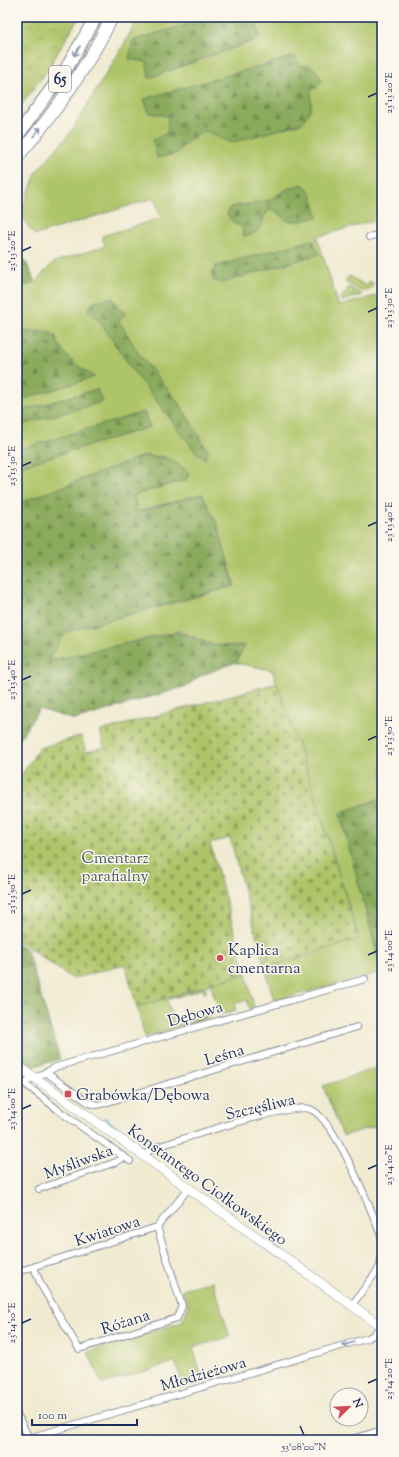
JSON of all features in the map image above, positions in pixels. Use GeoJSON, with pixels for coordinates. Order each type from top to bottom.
{"type":"FeatureCollection","features":[{"type":"Feature","properties":{"kind":"highway","name":"65"},"geometry":{"type":"LineString","coordinates":[[17,136],[66,69],[96,17]]}},
{"type":"Feature","properties":{"kind":"highway","name":"65"},"geometry":{"type":"LineString","coordinates":[[17,157],[61,101],[93,51],[112,17]]}},
{"type":"Feature","properties":{"kind":"street"},"geometry":{"type":"LineString","coordinates":[[369,237],[382,233]]}},
{"type":"Feature","properties":{"kind":"street","name":"Dębowa"},"geometry":{"type":"LineString","coordinates":[[17,1085],[35,1078],[56,1066],[365,979]]}},
{"type":"Feature","properties":{"kind":"street","name":"Leśna"},"geometry":{"type":"LineString","coordinates":[[45,1072],[89,1103],[98,1105],[357,1027]]}},
{"type":"Feature","properties":{"kind":"street","name":"Konstantego Ciołkowskiego"},"geometry":{"type":"LineString","coordinates":[[17,1065],[381,1326]]}},
{"type":"Feature","properties":{"kind":"street","name":"Myśliwska"},"geometry":{"type":"LineString","coordinates":[[24,1083],[62,1113],[128,1159],[39,1189]]}},
{"type":"Feature","properties":{"kind":"street","name":"Szczęśliwa"},"geometry":{"type":"LineString","coordinates":[[144,1156],[151,1149],[242,1122],[291,1110],[310,1109],[320,1115],[327,1124],[363,1188],[382,1238]]}},
{"type":"Feature","properties":{"kind":"street","name":"Kwiatowa"},"geometry":{"type":"LineString","coordinates":[[17,1272],[157,1227],[188,1188]]}},
{"type":"Feature","properties":{"kind":"street","name":"Różana"},"geometry":{"type":"LineString","coordinates":[[34,1267],[41,1286],[79,1349],[177,1318],[182,1306],[157,1227]]}},
{"type":"Feature","properties":{"kind":"street"},"geometry":{"type":"LineString","coordinates":[[352,1305],[380,1267],[382,1250]]}},
{"type":"Feature","properties":{"kind":"street","name":"Młodzieżowa"},"geometry":{"type":"LineString","coordinates":[[30,1439],[38,1434],[368,1338],[381,1326]]}},
{"type":"Feature","properties":{"kind":"street"},"geometry":{"type":"LineString","coordinates":[[17,1414],[30,1439]]}},
{"type":"Feature","properties":{"kind":"street"},"geometry":{"type":"LineString","coordinates":[[349,1440],[382,1430]]}},
{"type":"Feature","properties":{"kind":"green space"},"geometry":{"type":"Polygon","coordinates":[[[17,17],[79,17],[46,72],[17,111],[17,17]]]}},
{"type":"Feature","properties":{"kind":"green space"},"geometry":{"type":"Polygon","coordinates":[[[138,17],[382,17],[382,218],[317,237],[339,306],[382,294],[382,798],[340,813],[382,972],[274,1001],[265,968],[359,939],[312,786],[272,670],[236,663],[244,645],[213,646],[180,631],[47,662],[65,632],[235,586],[217,524],[202,494],[136,512],[134,494],[186,480],[189,473],[165,457],[145,456],[17,505],[17,289],[35,282],[54,262],[105,246],[102,236],[161,218],[154,198],[35,235],[24,221],[23,207],[37,171],[71,132],[126,41],[138,17]]]}},
{"type":"Feature","properties":{"kind":"green space"},"geometry":{"type":"Polygon","coordinates":[[[215,17],[253,17],[261,38],[149,78],[147,62],[129,59],[133,40],[215,17]]]}},
{"type":"Feature","properties":{"kind":"green space"},"geometry":{"type":"Polygon","coordinates":[[[295,56],[302,66],[310,66],[315,69],[322,81],[318,86],[311,90],[311,108],[302,123],[230,143],[206,131],[190,139],[176,154],[157,158],[153,140],[167,133],[168,116],[149,113],[144,99],[295,56]]]}},
{"type":"Feature","properties":{"kind":"green space"},"geometry":{"type":"Polygon","coordinates":[[[303,184],[311,193],[318,217],[302,221],[288,221],[279,213],[270,210],[264,215],[261,228],[251,235],[244,236],[242,226],[235,224],[227,215],[230,207],[269,200],[289,188],[303,184]]]}},
{"type":"Feature","properties":{"kind":"green space"},"geometry":{"type":"Polygon","coordinates":[[[313,240],[319,254],[221,283],[213,280],[212,273],[216,266],[313,240]]]}},
{"type":"Feature","properties":{"kind":"green space"},"geometry":{"type":"Polygon","coordinates":[[[18,253],[27,264],[35,282],[17,289],[18,253]]]}},
{"type":"Feature","properties":{"kind":"green space"},"geometry":{"type":"Polygon","coordinates":[[[349,276],[367,286],[370,281],[374,284],[370,290],[362,292],[345,282],[349,276]]]}},
{"type":"Feature","properties":{"kind":"green space"},"geometry":{"type":"Polygon","coordinates":[[[349,287],[362,295],[342,301],[340,300],[349,287]]]}},
{"type":"Feature","properties":{"kind":"green space"},"geometry":{"type":"Polygon","coordinates":[[[112,298],[125,313],[119,321],[139,354],[181,406],[208,451],[205,459],[195,451],[131,368],[101,323],[88,310],[94,301],[112,298]]]}},
{"type":"Feature","properties":{"kind":"green space"},"geometry":{"type":"Polygon","coordinates":[[[44,331],[55,335],[61,349],[65,354],[94,377],[17,401],[17,336],[27,332],[44,331]]]}},
{"type":"Feature","properties":{"kind":"green space"},"geometry":{"type":"Polygon","coordinates":[[[97,389],[102,402],[17,426],[17,412],[97,389]]]}},
{"type":"Feature","properties":{"kind":"green space"},"geometry":{"type":"Polygon","coordinates":[[[144,412],[150,427],[17,467],[17,450],[144,412]]]}},
{"type":"Feature","properties":{"kind":"green space"},"geometry":{"type":"Polygon","coordinates":[[[143,456],[168,459],[178,464],[189,473],[186,480],[134,495],[137,512],[202,494],[218,526],[234,586],[66,632],[48,661],[177,632],[213,645],[245,646],[236,662],[198,677],[187,686],[75,720],[39,709],[17,743],[17,504],[143,456]]]}},
{"type":"Feature","properties":{"kind":"green space","name":"Cmentarz parafialny"},"geometry":{"type":"Polygon","coordinates":[[[277,683],[312,786],[359,939],[265,968],[230,838],[210,843],[246,973],[137,1007],[125,964],[73,979],[17,940],[17,782],[39,748],[81,736],[86,752],[104,747],[100,731],[277,683]]]}},
{"type":"Feature","properties":{"kind":"green space"},"geometry":{"type":"Polygon","coordinates":[[[382,798],[382,972],[340,813],[382,798]]]}},
{"type":"Feature","properties":{"kind":"green space"},"geometry":{"type":"Polygon","coordinates":[[[17,943],[27,950],[60,1059],[32,1067],[17,1056],[17,943]]]}},
{"type":"Feature","properties":{"kind":"green space"},"geometry":{"type":"Polygon","coordinates":[[[246,973],[254,1007],[249,1008],[247,1000],[234,1004],[236,1010],[222,1014],[219,1012],[211,986],[212,984],[246,973]]]}},
{"type":"Feature","properties":{"kind":"green space"},"geometry":{"type":"Polygon","coordinates":[[[204,986],[206,988],[206,993],[204,993],[203,989],[167,1000],[175,1025],[211,1014],[211,1008],[213,1014],[210,1017],[145,1037],[137,1007],[204,986]]]}},
{"type":"Feature","properties":{"kind":"green space"},"geometry":{"type":"Polygon","coordinates":[[[382,1066],[382,1124],[343,1136],[323,1086],[382,1066]]]}},
{"type":"Feature","properties":{"kind":"green space"},"geometry":{"type":"Polygon","coordinates":[[[213,1281],[230,1337],[193,1347],[203,1381],[184,1387],[175,1362],[102,1384],[88,1352],[182,1322],[188,1308],[182,1289],[213,1281]]]}},
{"type":"Feature","properties":{"kind":"waterway"},"geometry":{"type":"LineString","coordinates":[[105,1118],[145,1150]]}},
{"type":"Feature","properties":{"kind":"place","name":"Kaplica cmentarna"},"geometry":{"type":"Point","coordinates":[220,958]}},
{"type":"Feature","properties":{"kind":"place","name":"Grabówka/Dębowa"},"geometry":{"type":"Point","coordinates":[68,1094]}}]}
